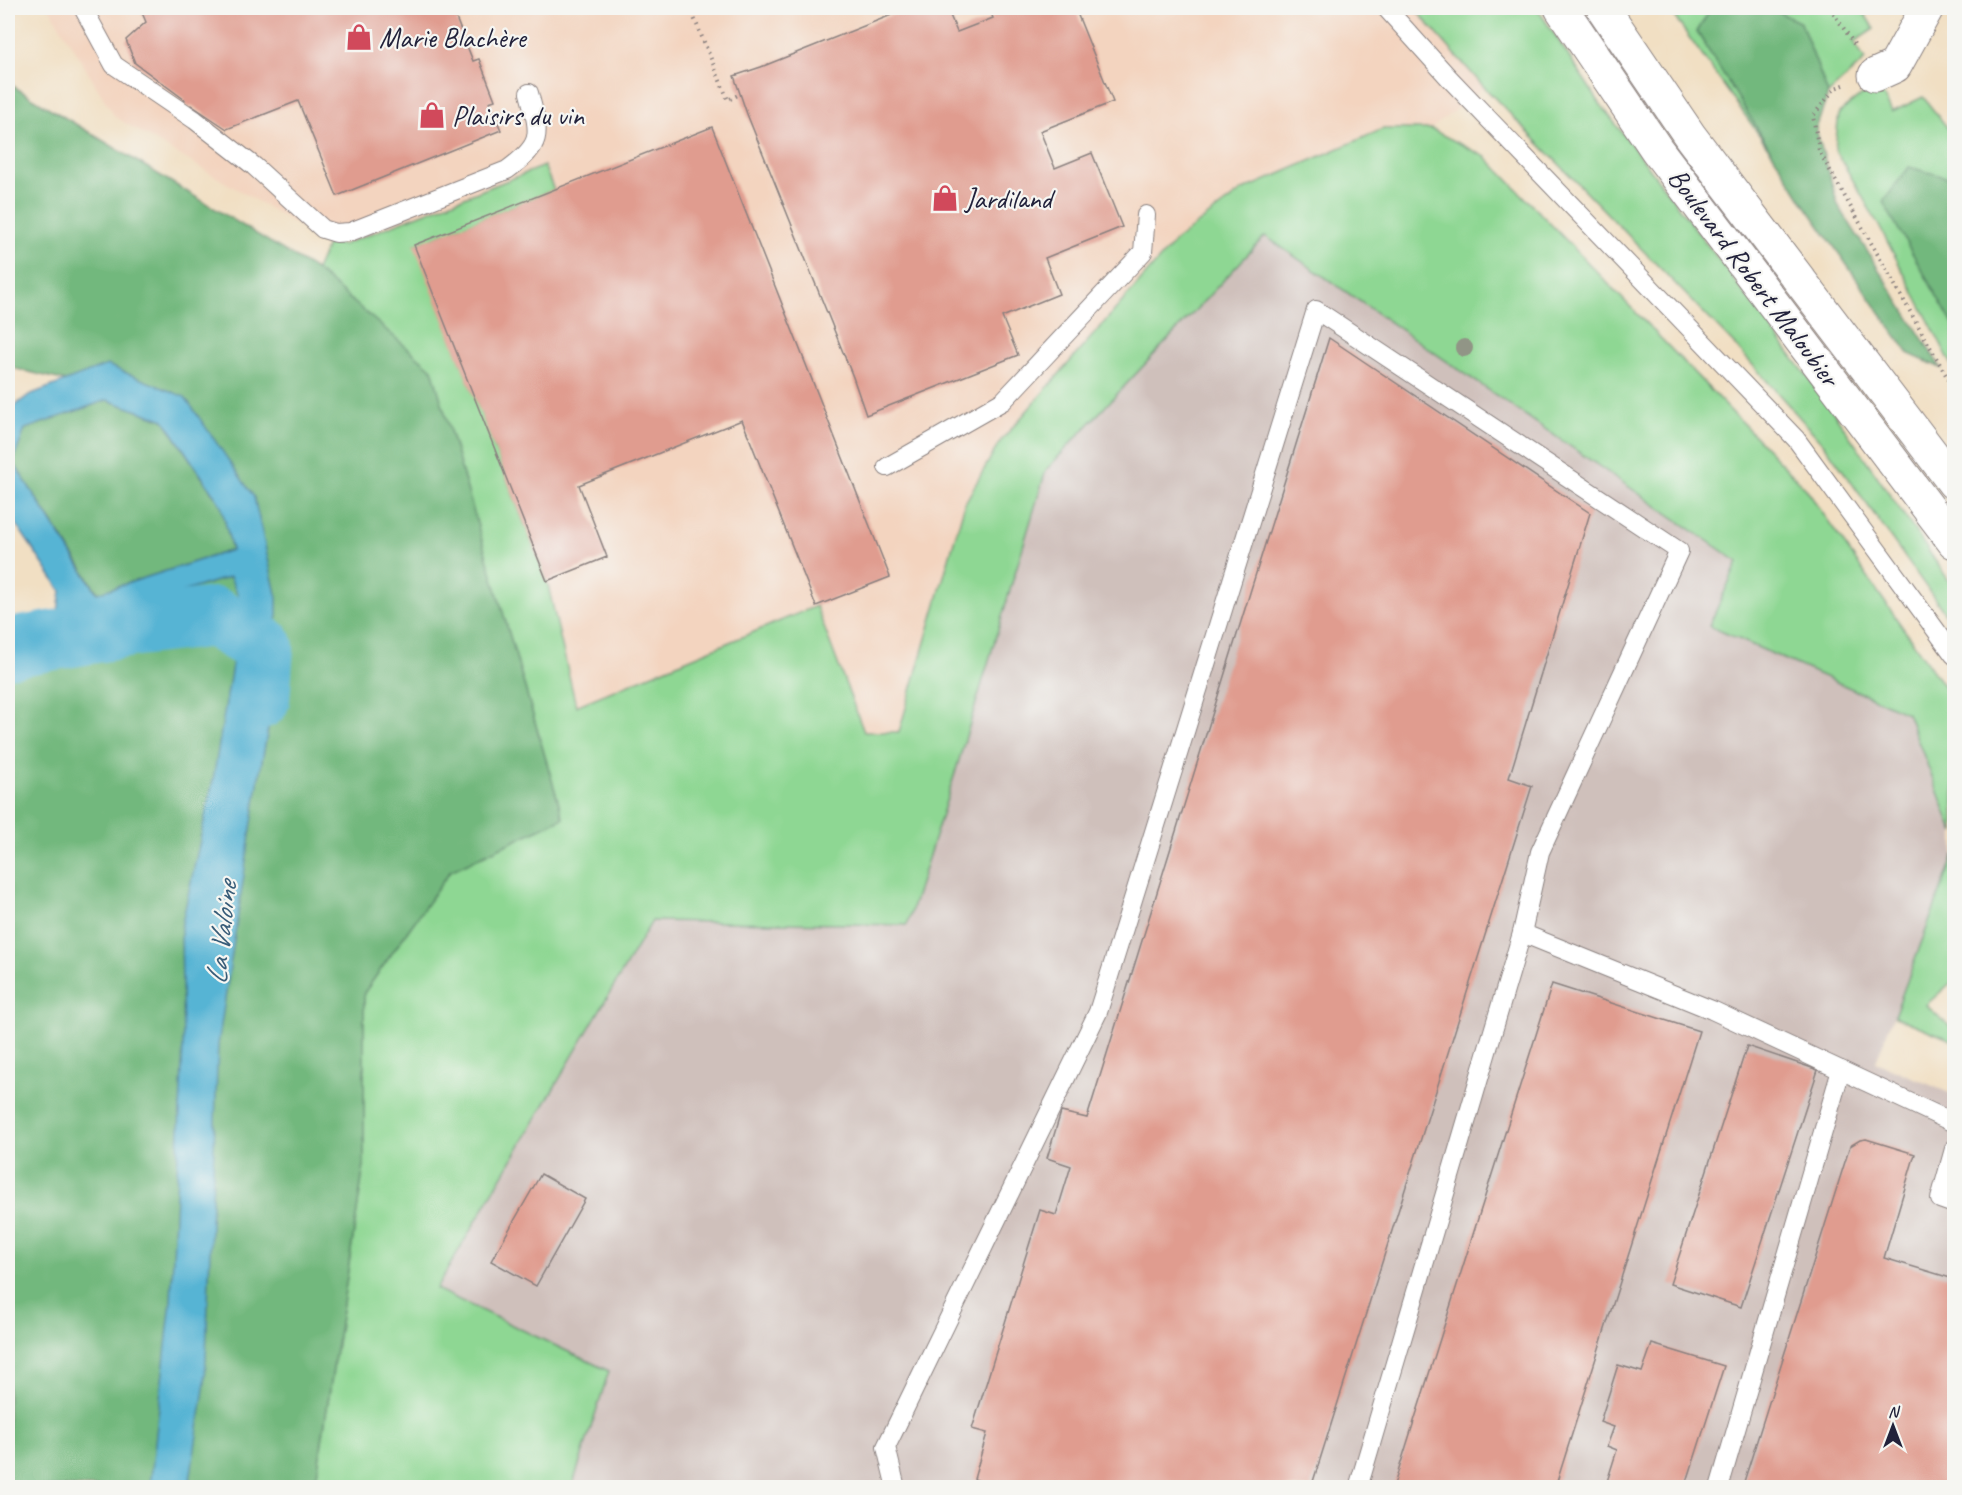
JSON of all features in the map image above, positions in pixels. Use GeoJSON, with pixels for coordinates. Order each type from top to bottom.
{"type":"FeatureCollection","features":[{"type":"Feature","properties":{"kind":"main road","name":"Boulevard Robert Maloubier"},"geometry":{"type":"LineString","coordinates":[[1561,8],[1657,150],[1954,542]]}},
{"type":"Feature","properties":{"kind":"main road","name":"Boulevard Robert Maloubier"},"geometry":{"type":"LineString","coordinates":[[1603,8],[1690,136],[1954,483]]}},
{"type":"Feature","properties":{"kind":"main road"},"geometry":{"type":"LineString","coordinates":[[1875,75],[1895,66],[1927,8]]}},
{"type":"Feature","properties":{"kind":"lane"},"geometry":{"type":"LineString","coordinates":[[82,8],[114,65],[195,120],[254,166],[323,229],[336,233],[350,232],[507,170],[525,157],[536,143],[536,121],[529,93]]}},
{"type":"Feature","properties":{"kind":"lane"},"geometry":{"type":"LineString","coordinates":[[1386,8],[1458,87],[1796,439],[1954,655]]}},
{"type":"Feature","properties":{"kind":"lane"},"geometry":{"type":"LineString","coordinates":[[887,467],[1003,401],[1143,252],[1146,215]]}},
{"type":"Feature","properties":{"kind":"lane"},"geometry":{"type":"LineString","coordinates":[[896,1488],[886,1447],[1098,1012],[1316,310],[1679,551],[1540,852],[1522,933],[1358,1488]]}},
{"type":"Feature","properties":{"kind":"lane"},"geometry":{"type":"LineString","coordinates":[[1522,933],[1712,1010],[1954,1123]]}},
{"type":"Feature","properties":{"kind":"lane"},"geometry":{"type":"LineString","coordinates":[[1719,1488],[1841,1070]]}},
{"type":"Feature","properties":{"kind":"lane"},"geometry":{"type":"LineString","coordinates":[[1954,1149],[1940,1199],[1954,1204]]}},
{"type":"Feature","properties":{"kind":"path"},"geometry":{"type":"LineString","coordinates":[[690,8],[728,99],[740,94]]}},
{"type":"Feature","properties":{"kind":"path"},"geometry":{"type":"LineString","coordinates":[[1830,8],[1875,75],[1835,88],[1813,116],[1819,151],[1954,389]]}},
{"type":"Feature","properties":{"kind":"shaded area"},"geometry":{"type":"Polygon","coordinates":[[[49,8],[1414,8],[1484,87],[1431,129],[1383,129],[999,443],[956,770],[652,921],[432,369],[316,270],[328,243],[115,117],[49,8]]]}},
{"type":"Feature","properties":{"kind":"shaded area"},"geometry":{"type":"Polygon","coordinates":[[[1265,236],[1739,563],[1710,626],[1907,713],[1954,833],[1954,855],[1876,1062],[1954,1095],[1954,1487],[572,1487],[608,1371],[436,1289],[652,921],[907,925],[1046,470],[1265,236]]]}},
{"type":"Feature","properties":{"kind":"green space"},"geometry":{"type":"Polygon","coordinates":[[[1414,8],[1537,8],[1601,105],[1820,393],[1954,588],[1954,626],[1826,447],[1733,343],[1484,87],[1414,8]]]}},
{"type":"Feature","properties":{"kind":"green space"},"geometry":{"type":"Polygon","coordinates":[[[1668,8],[1711,8],[1697,32],[1778,161],[1668,8]]]}},
{"type":"Feature","properties":{"kind":"green space"},"geometry":{"type":"Polygon","coordinates":[[[1711,8],[1770,8],[1801,23],[1828,94],[1816,129],[1838,205],[1941,368],[1909,354],[1803,202],[1697,32],[1711,8]]]}},
{"type":"Feature","properties":{"kind":"green space"},"geometry":{"type":"Polygon","coordinates":[[[1770,8],[1861,8],[1874,29],[1854,42],[1865,60],[1828,94],[1801,23],[1770,8]]]}},
{"type":"Feature","properties":{"kind":"green space"},"geometry":{"type":"Polygon","coordinates":[[[8,83],[316,270],[432,369],[563,818],[450,871],[364,993],[364,1165],[315,1487],[8,1487],[8,633],[249,556],[222,508],[232,550],[98,593],[13,462],[25,429],[107,400],[164,420],[215,497],[165,405],[8,367],[8,83]]]}},
{"type":"Feature","properties":{"kind":"green space"},"geometry":{"type":"Polygon","coordinates":[[[1877,83],[1892,112],[1923,97],[1954,136],[1954,369],[1878,224],[1835,149],[1839,113],[1877,83]]]}},
{"type":"Feature","properties":{"kind":"green space"},"geometry":{"type":"Polygon","coordinates":[[[1383,129],[1431,129],[1486,157],[1806,489],[1954,701],[1954,833],[1907,713],[1709,626],[1738,562],[1265,236],[1046,470],[907,925],[652,921],[436,1289],[609,1371],[572,1487],[315,1488],[364,1165],[364,993],[450,871],[563,818],[432,370],[316,270],[328,243],[342,245],[544,166],[554,190],[415,245],[547,581],[576,706],[816,606],[864,732],[899,732],[965,503],[999,443],[1176,240],[1243,190],[1383,129]]]}},
{"type":"Feature","properties":{"kind":"green space"},"geometry":{"type":"Polygon","coordinates":[[[1909,167],[1954,179],[1954,326],[1883,202],[1909,167]]]}},
{"type":"Feature","properties":{"kind":"green space"},"geometry":{"type":"Polygon","coordinates":[[[1954,855],[1954,980],[1926,1005],[1954,1030],[1954,1041],[1894,1016],[1954,855]]]}},
{"type":"Feature","properties":{"kind":"water"},"geometry":{"type":"Polygon","coordinates":[[[107,365],[185,397],[254,497],[277,598],[277,681],[259,777],[218,1045],[205,1382],[189,1487],[150,1487],[171,1301],[183,1044],[181,928],[213,780],[242,605],[230,577],[136,606],[8,651],[8,625],[58,611],[61,591],[8,512],[8,411],[29,395],[107,365]],[[107,400],[25,429],[13,462],[97,593],[232,550],[221,505],[164,420],[107,400]]]}},
{"type":"Feature","properties":{"kind":"building"},"geometry":{"type":"Polygon","coordinates":[[[140,8],[452,8],[473,61],[479,59],[495,100],[489,102],[501,130],[337,196],[298,101],[227,129],[191,105],[190,107],[183,103],[185,100],[135,63],[126,40],[146,22],[140,8]]]}},
{"type":"Feature","properties":{"kind":"building","name":"Jardiland"},"geometry":{"type":"Polygon","coordinates":[[[909,8],[947,8],[957,32],[993,18],[989,8],[1075,8],[1113,102],[1040,131],[1055,168],[1092,153],[1122,227],[1045,258],[1059,294],[1002,317],[1018,355],[866,415],[734,76],[909,8]]]}},
{"type":"Feature","properties":{"kind":"building"},"geometry":{"type":"Polygon","coordinates":[[[712,127],[890,577],[816,606],[742,420],[579,485],[607,557],[547,581],[414,245],[712,127]]]}},
{"type":"Feature","properties":{"kind":"building"},"geometry":{"type":"Polygon","coordinates":[[[1329,338],[1590,513],[1509,778],[1532,786],[1311,1488],[1001,1488],[974,1479],[987,1433],[972,1429],[1040,1210],[1056,1215],[1071,1166],[1047,1158],[1061,1112],[1087,1118],[1329,338]]]}},
{"type":"Feature","properties":{"kind":"building"},"geometry":{"type":"Polygon","coordinates":[[[1552,984],[1699,1031],[1555,1488],[1393,1488],[1552,984]]]}},
{"type":"Feature","properties":{"kind":"building"},"geometry":{"type":"Polygon","coordinates":[[[1747,1046],[1818,1070],[1741,1307],[1670,1284],[1747,1046]]]}},
{"type":"Feature","properties":{"kind":"building"},"geometry":{"type":"Polygon","coordinates":[[[1866,1139],[1915,1154],[1884,1258],[1954,1279],[1954,1488],[1742,1488],[1850,1146],[1866,1139]]]}},
{"type":"Feature","properties":{"kind":"building"},"geometry":{"type":"Polygon","coordinates":[[[541,1174],[585,1199],[536,1286],[491,1261],[541,1174]]]}},
{"type":"Feature","properties":{"kind":"building"},"geometry":{"type":"Polygon","coordinates":[[[1652,1344],[1724,1366],[1685,1488],[1605,1488],[1617,1450],[1607,1446],[1614,1427],[1600,1422],[1618,1365],[1642,1372],[1652,1344]]]}},
{"type":"Feature","properties":{"kind":"waterway","name":"La Valoine"},"geometry":{"type":"LineString","coordinates":[[8,648],[137,626],[214,617],[264,647],[260,699]]}},
{"type":"Feature","properties":{"kind":"place","name":"Marie Blachère"},"geometry":{"type":"Point","coordinates":[359,37]}},
{"type":"Feature","properties":{"kind":"place","name":"Plaisirs du vin"},"geometry":{"type":"Point","coordinates":[432,115]}},
{"type":"Feature","properties":{"kind":"place","name":"Jardiland"},"geometry":{"type":"Point","coordinates":[945,198]}}]}
